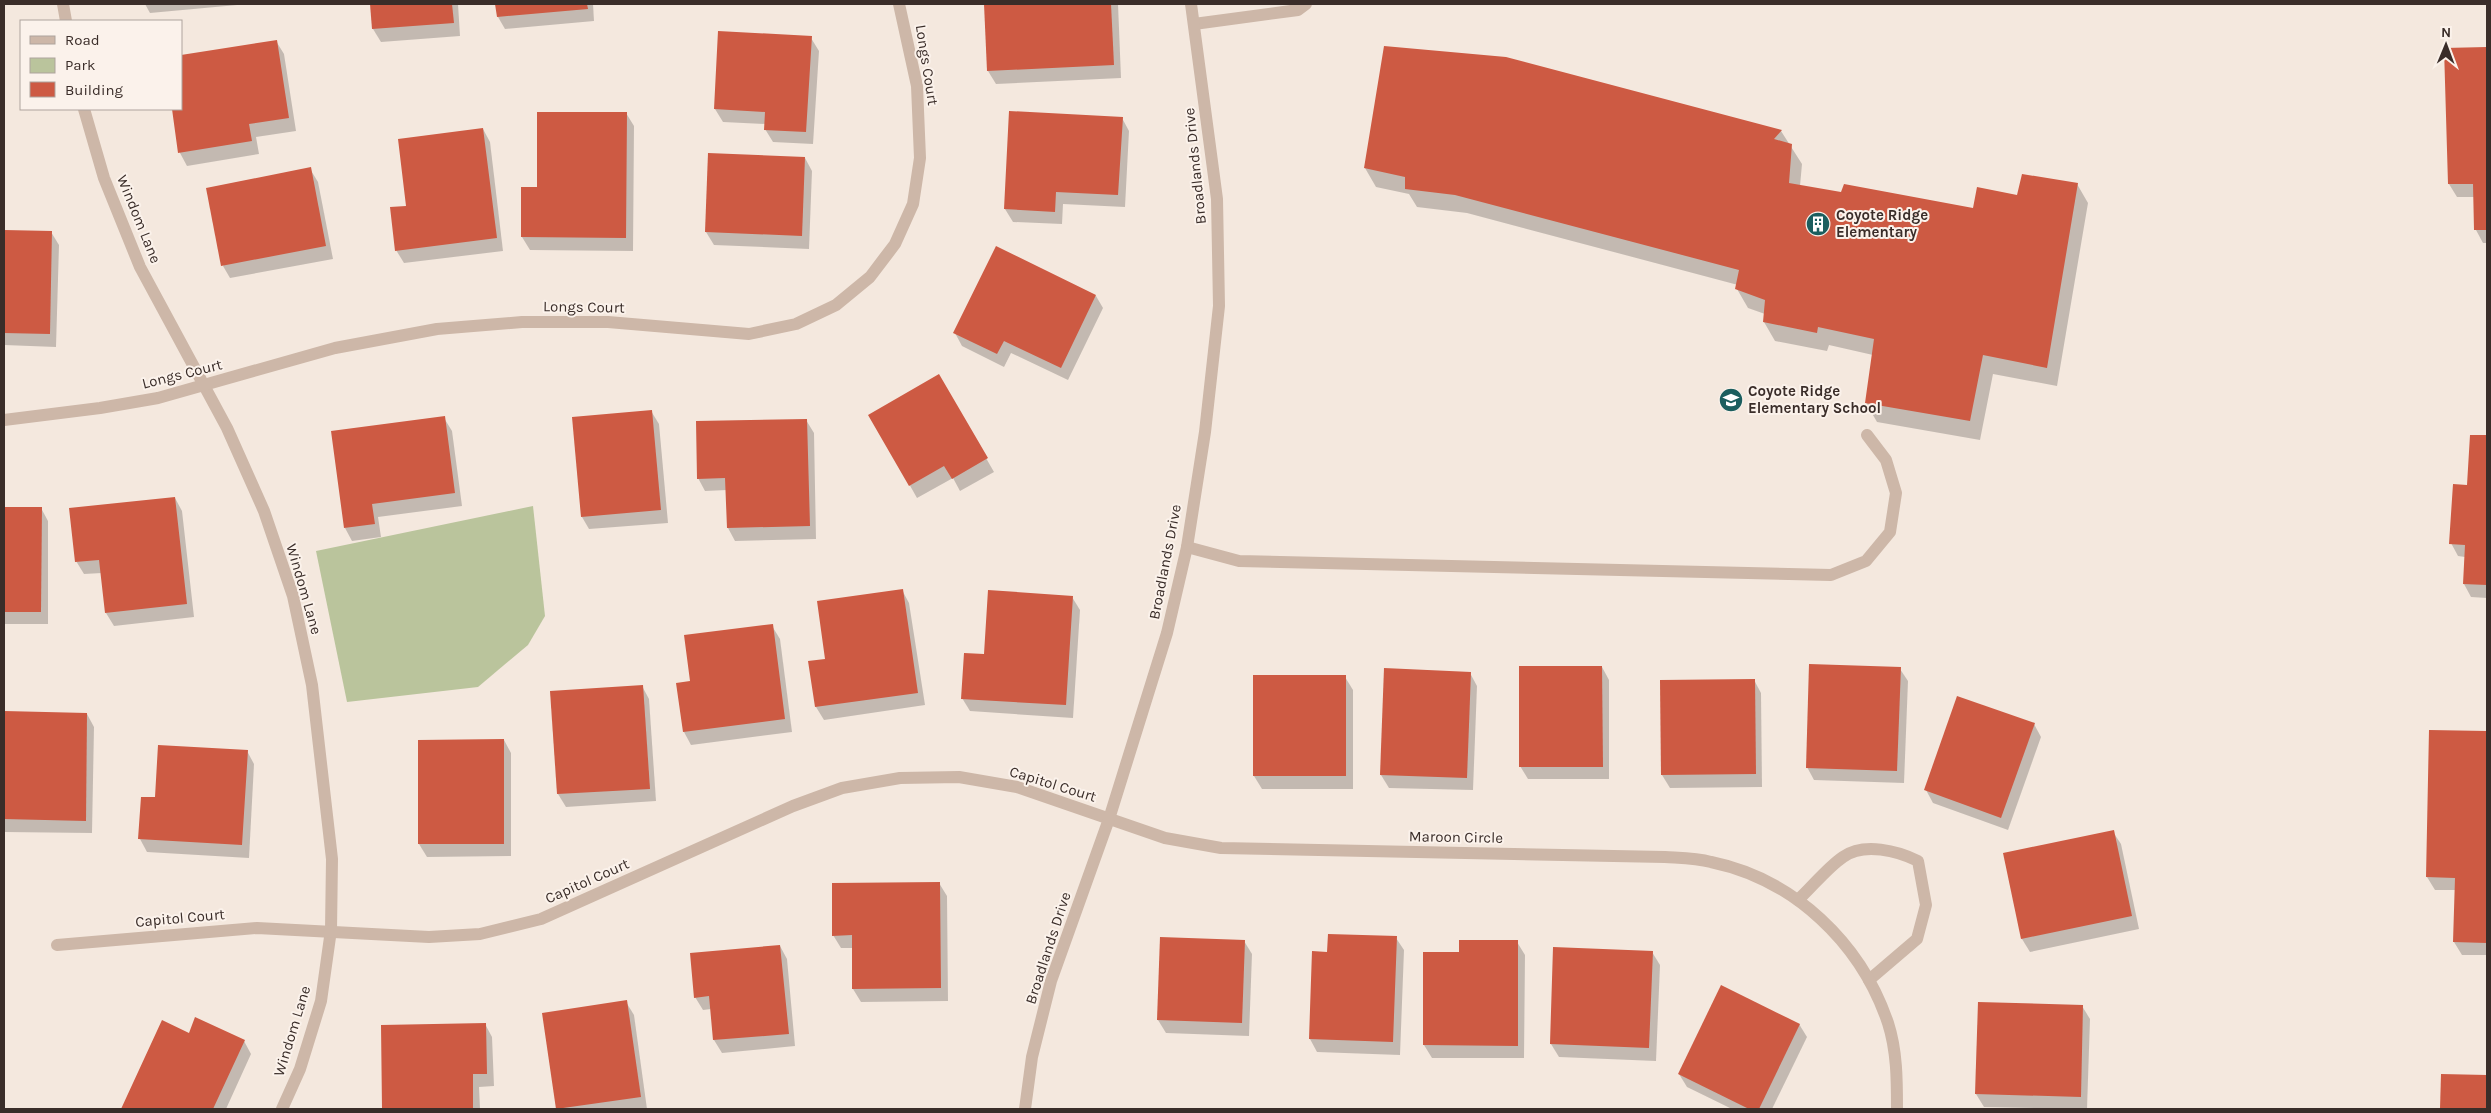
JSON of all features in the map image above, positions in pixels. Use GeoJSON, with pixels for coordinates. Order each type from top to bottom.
{"type":"FeatureCollection","features":[{"type":"Feature","properties":{"kind":"street"},"geometry":{"type":"LineString","coordinates":[[63,4],[66,20]]}},
{"type":"Feature","properties":{"kind":"street","name":"Longs Court"},"geometry":{"type":"LineString","coordinates":[[4,420],[100,408],[204,386],[335,348],[437,330],[522,322],[608,322],[749,334],[796,324],[836,305],[870,277],[895,244],[913,204],[920,158],[917,86],[899,4]]}},
{"type":"Feature","properties":{"kind":"street","name":"Broadlands Drive"},"geometry":{"type":"LineString","coordinates":[[1025,1109],[1032,1056],[1051,981],[1109,819],[1167,633],[1187,547],[1205,432],[1219,306],[1217,198],[1190,4]]}},
{"type":"Feature","properties":{"kind":"street"},"geometry":{"type":"LineString","coordinates":[[1194,24],[1298,10],[1306,4]]}},
{"type":"Feature","properties":{"kind":"street","name":"Windom Lane"},"geometry":{"type":"LineString","coordinates":[[84,110],[104,178],[140,267],[227,428],[264,511],[293,596],[312,685],[332,859],[331,930],[321,1001],[300,1069],[282,1109]]}},
{"type":"Feature","properties":{"kind":"street"},"geometry":{"type":"LineString","coordinates":[[1187,547],[1239,561],[1832,575],[1866,561],[1890,532],[1896,494],[1886,460],[1867,435]]}},
{"type":"Feature","properties":{"kind":"street","name":"Capitol Court"},"geometry":{"type":"LineString","coordinates":[[57,945],[257,928],[331,930],[428,937],[480,934],[541,919],[793,806],[842,788],[900,778],[959,778],[1017,787],[1109,819]]}},
{"type":"Feature","properties":{"kind":"street","name":"Maroon Circle"},"geometry":{"type":"LineString","coordinates":[[1109,819],[1164,838],[1220,848],[1665,857],[1711,862],[1758,877],[1798,900],[1843,941],[1869,980],[1888,1024],[1897,1072],[1897,1109]]}},
{"type":"Feature","properties":{"kind":"street"},"geometry":{"type":"LineString","coordinates":[[1798,900],[1844,856],[1860,850],[1885,850],[1904,854],[1918,861],[1926,905],[1917,939],[1869,980]]}},
{"type":"Feature","properties":{"kind":"green space"},"geometry":{"type":"Polygon","coordinates":[[[533,506],[545,616],[528,645],[478,687],[347,702],[316,551],[533,506]]]}},
{"type":"Feature","properties":{"kind":"building"},"geometry":{"type":"Polygon","coordinates":[[[370,4],[452,4],[454,23],[372,29],[370,4]]]}},
{"type":"Feature","properties":{"kind":"building"},"geometry":{"type":"Polygon","coordinates":[[[495,4],[587,4],[588,9],[497,17],[495,4]]]}},
{"type":"Feature","properties":{"kind":"building"},"geometry":{"type":"Polygon","coordinates":[[[984,4],[1111,4],[1114,65],[987,71],[984,4]]]}},
{"type":"Feature","properties":{"kind":"building"},"geometry":{"type":"Polygon","coordinates":[[[718,31],[812,36],[806,132],[764,130],[765,112],[714,109],[718,31]]]}},
{"type":"Feature","properties":{"kind":"building"},"geometry":{"type":"Polygon","coordinates":[[[277,40],[289,118],[249,124],[252,141],[178,153],[172,110],[182,110],[182,55],[277,40]]]}},
{"type":"Feature","properties":{"kind":"building","name":"Coyote Ridge Elementary"},"geometry":{"type":"Polygon","coordinates":[[[1384,46],[1506,57],[1782,130],[1774,139],[1792,144],[1789,183],[1841,192],[1844,184],[1973,208],[1977,187],[2017,195],[2022,174],[2078,183],[2047,368],[1983,355],[1970,421],[1865,403],[1874,339],[1818,327],[1817,333],[1763,322],[1765,300],[1735,289],[1739,270],[1455,195],[1405,189],[1405,177],[1364,168],[1384,46]]]}},
{"type":"Feature","properties":{"kind":"building"},"geometry":{"type":"Polygon","coordinates":[[[2487,47],[2487,230],[2474,230],[2473,184],[2448,184],[2444,48],[2487,47]]]}},
{"type":"Feature","properties":{"kind":"building"},"geometry":{"type":"Polygon","coordinates":[[[1009,111],[1123,117],[1118,195],[1056,192],[1055,212],[1004,209],[1009,111]]]}},
{"type":"Feature","properties":{"kind":"building"},"geometry":{"type":"Polygon","coordinates":[[[537,112],[627,112],[626,238],[521,237],[521,187],[537,187],[537,112]]]}},
{"type":"Feature","properties":{"kind":"building"},"geometry":{"type":"Polygon","coordinates":[[[483,128],[497,238],[395,251],[390,207],[406,206],[398,139],[483,128]]]}},
{"type":"Feature","properties":{"kind":"building"},"geometry":{"type":"Polygon","coordinates":[[[708,153],[805,157],[802,236],[705,232],[708,153]]]}},
{"type":"Feature","properties":{"kind":"building"},"geometry":{"type":"Polygon","coordinates":[[[311,167],[326,246],[221,266],[206,188],[311,167]]]}},
{"type":"Feature","properties":{"kind":"building"},"geometry":{"type":"Polygon","coordinates":[[[4,230],[52,231],[50,334],[4,333],[4,230]]]}},
{"type":"Feature","properties":{"kind":"building"},"geometry":{"type":"Polygon","coordinates":[[[996,246],[1096,295],[1061,368],[1004,341],[997,354],[953,333],[996,246]]]}},
{"type":"Feature","properties":{"kind":"building"},"geometry":{"type":"Polygon","coordinates":[[[939,374],[988,458],[952,479],[944,466],[909,486],[868,415],[939,374]]]}},
{"type":"Feature","properties":{"kind":"building"},"geometry":{"type":"Polygon","coordinates":[[[652,410],[661,510],[581,517],[572,417],[652,410]]]}},
{"type":"Feature","properties":{"kind":"building"},"geometry":{"type":"Polygon","coordinates":[[[445,416],[455,493],[372,504],[375,524],[344,528],[331,431],[445,416]]]}},
{"type":"Feature","properties":{"kind":"building"},"geometry":{"type":"Polygon","coordinates":[[[807,419],[810,526],[727,528],[725,478],[697,479],[696,421],[807,419]]]}},
{"type":"Feature","properties":{"kind":"building"},"geometry":{"type":"Polygon","coordinates":[[[2470,435],[2487,435],[2487,585],[2463,584],[2465,545],[2449,544],[2453,484],[2467,485],[2470,435]]]}},
{"type":"Feature","properties":{"kind":"building"},"geometry":{"type":"Polygon","coordinates":[[[175,497],[187,604],[105,613],[99,560],[75,562],[69,508],[175,497]]]}},
{"type":"Feature","properties":{"kind":"building"},"geometry":{"type":"Polygon","coordinates":[[[4,507],[42,507],[41,612],[4,612],[4,507]]]}},
{"type":"Feature","properties":{"kind":"building"},"geometry":{"type":"Polygon","coordinates":[[[903,589],[918,693],[815,707],[808,661],[825,659],[817,601],[903,589]]]}},
{"type":"Feature","properties":{"kind":"building"},"geometry":{"type":"Polygon","coordinates":[[[988,590],[1073,596],[1066,705],[961,699],[964,653],[984,654],[988,590]]]}},
{"type":"Feature","properties":{"kind":"building"},"geometry":{"type":"Polygon","coordinates":[[[773,624],[785,719],[683,732],[676,683],[690,681],[684,635],[773,624]]]}},
{"type":"Feature","properties":{"kind":"building"},"geometry":{"type":"Polygon","coordinates":[[[1809,664],[1901,667],[1897,771],[1806,768],[1809,664]]]}},
{"type":"Feature","properties":{"kind":"building"},"geometry":{"type":"Polygon","coordinates":[[[1519,666],[1602,666],[1603,767],[1519,767],[1519,666]]]}},
{"type":"Feature","properties":{"kind":"building"},"geometry":{"type":"Polygon","coordinates":[[[1384,668],[1471,672],[1467,778],[1380,775],[1384,668]]]}},
{"type":"Feature","properties":{"kind":"building"},"geometry":{"type":"Polygon","coordinates":[[[1253,675],[1346,675],[1346,776],[1253,776],[1253,675]]]}},
{"type":"Feature","properties":{"kind":"building"},"geometry":{"type":"Polygon","coordinates":[[[1755,679],[1756,774],[1661,775],[1660,680],[1755,679]]]}},
{"type":"Feature","properties":{"kind":"building"},"geometry":{"type":"Polygon","coordinates":[[[643,685],[650,789],[557,794],[550,691],[643,685]]]}},
{"type":"Feature","properties":{"kind":"building"},"geometry":{"type":"Polygon","coordinates":[[[1957,696],[2035,723],[2001,818],[1924,790],[1957,696]]]}},
{"type":"Feature","properties":{"kind":"building"},"geometry":{"type":"Polygon","coordinates":[[[4,711],[87,713],[86,821],[4,819],[4,711]]]}},
{"type":"Feature","properties":{"kind":"building"},"geometry":{"type":"Polygon","coordinates":[[[2429,730],[2487,731],[2487,943],[2453,942],[2455,878],[2426,877],[2429,730]]]}},
{"type":"Feature","properties":{"kind":"building"},"geometry":{"type":"Polygon","coordinates":[[[504,739],[504,844],[418,844],[418,740],[504,739]]]}},
{"type":"Feature","properties":{"kind":"building"},"geometry":{"type":"Polygon","coordinates":[[[158,745],[248,750],[242,845],[138,839],[141,797],[155,797],[158,745]]]}},
{"type":"Feature","properties":{"kind":"building"},"geometry":{"type":"Polygon","coordinates":[[[2114,830],[2132,916],[2021,939],[2003,853],[2114,830]]]}},
{"type":"Feature","properties":{"kind":"building"},"geometry":{"type":"Polygon","coordinates":[[[940,882],[941,988],[852,989],[852,935],[832,936],[832,883],[940,882]]]}},
{"type":"Feature","properties":{"kind":"building"},"geometry":{"type":"Polygon","coordinates":[[[1328,934],[1397,936],[1393,1042],[1309,1039],[1312,951],[1327,952],[1328,934]]]}},
{"type":"Feature","properties":{"kind":"building"},"geometry":{"type":"Polygon","coordinates":[[[1160,937],[1245,940],[1242,1023],[1157,1020],[1160,937]]]}},
{"type":"Feature","properties":{"kind":"building"},"geometry":{"type":"Polygon","coordinates":[[[1459,940],[1518,940],[1518,1046],[1423,1045],[1423,952],[1459,952],[1459,940]]]}},
{"type":"Feature","properties":{"kind":"building"},"geometry":{"type":"Polygon","coordinates":[[[780,945],[789,1034],[713,1040],[709,996],[694,998],[690,953],[780,945]]]}},
{"type":"Feature","properties":{"kind":"building"},"geometry":{"type":"Polygon","coordinates":[[[1553,947],[1653,951],[1649,1048],[1550,1044],[1553,947]]]}},
{"type":"Feature","properties":{"kind":"building"},"geometry":{"type":"Polygon","coordinates":[[[1721,985],[1800,1024],[1759,1109],[1749,1109],[1678,1074],[1721,985]]]}},
{"type":"Feature","properties":{"kind":"building"},"geometry":{"type":"Polygon","coordinates":[[[627,1000],[641,1097],[556,1109],[542,1013],[627,1000]]]}},
{"type":"Feature","properties":{"kind":"building"},"geometry":{"type":"Polygon","coordinates":[[[1978,1002],[2083,1005],[2081,1097],[1975,1094],[1978,1002]]]}},
{"type":"Feature","properties":{"kind":"building"},"geometry":{"type":"Polygon","coordinates":[[[195,1017],[245,1040],[213,1109],[121,1109],[162,1020],[189,1033],[195,1017]]]}},
{"type":"Feature","properties":{"kind":"building"},"geometry":{"type":"Polygon","coordinates":[[[486,1023],[487,1074],[473,1074],[473,1109],[382,1109],[381,1025],[486,1023]]]}},
{"type":"Feature","properties":{"kind":"building"},"geometry":{"type":"Polygon","coordinates":[[[2441,1074],[2487,1075],[2487,1109],[2440,1109],[2441,1074]]]}},
{"type":"Feature","properties":{"kind":"place","name":"Coyote Ridge Elementary"},"geometry":{"type":"Point","coordinates":[1818,224]}},
{"type":"Feature","properties":{"kind":"place","name":"Coyote Ridge Elementary School"},"geometry":{"type":"Point","coordinates":[1731,400]}}]}
